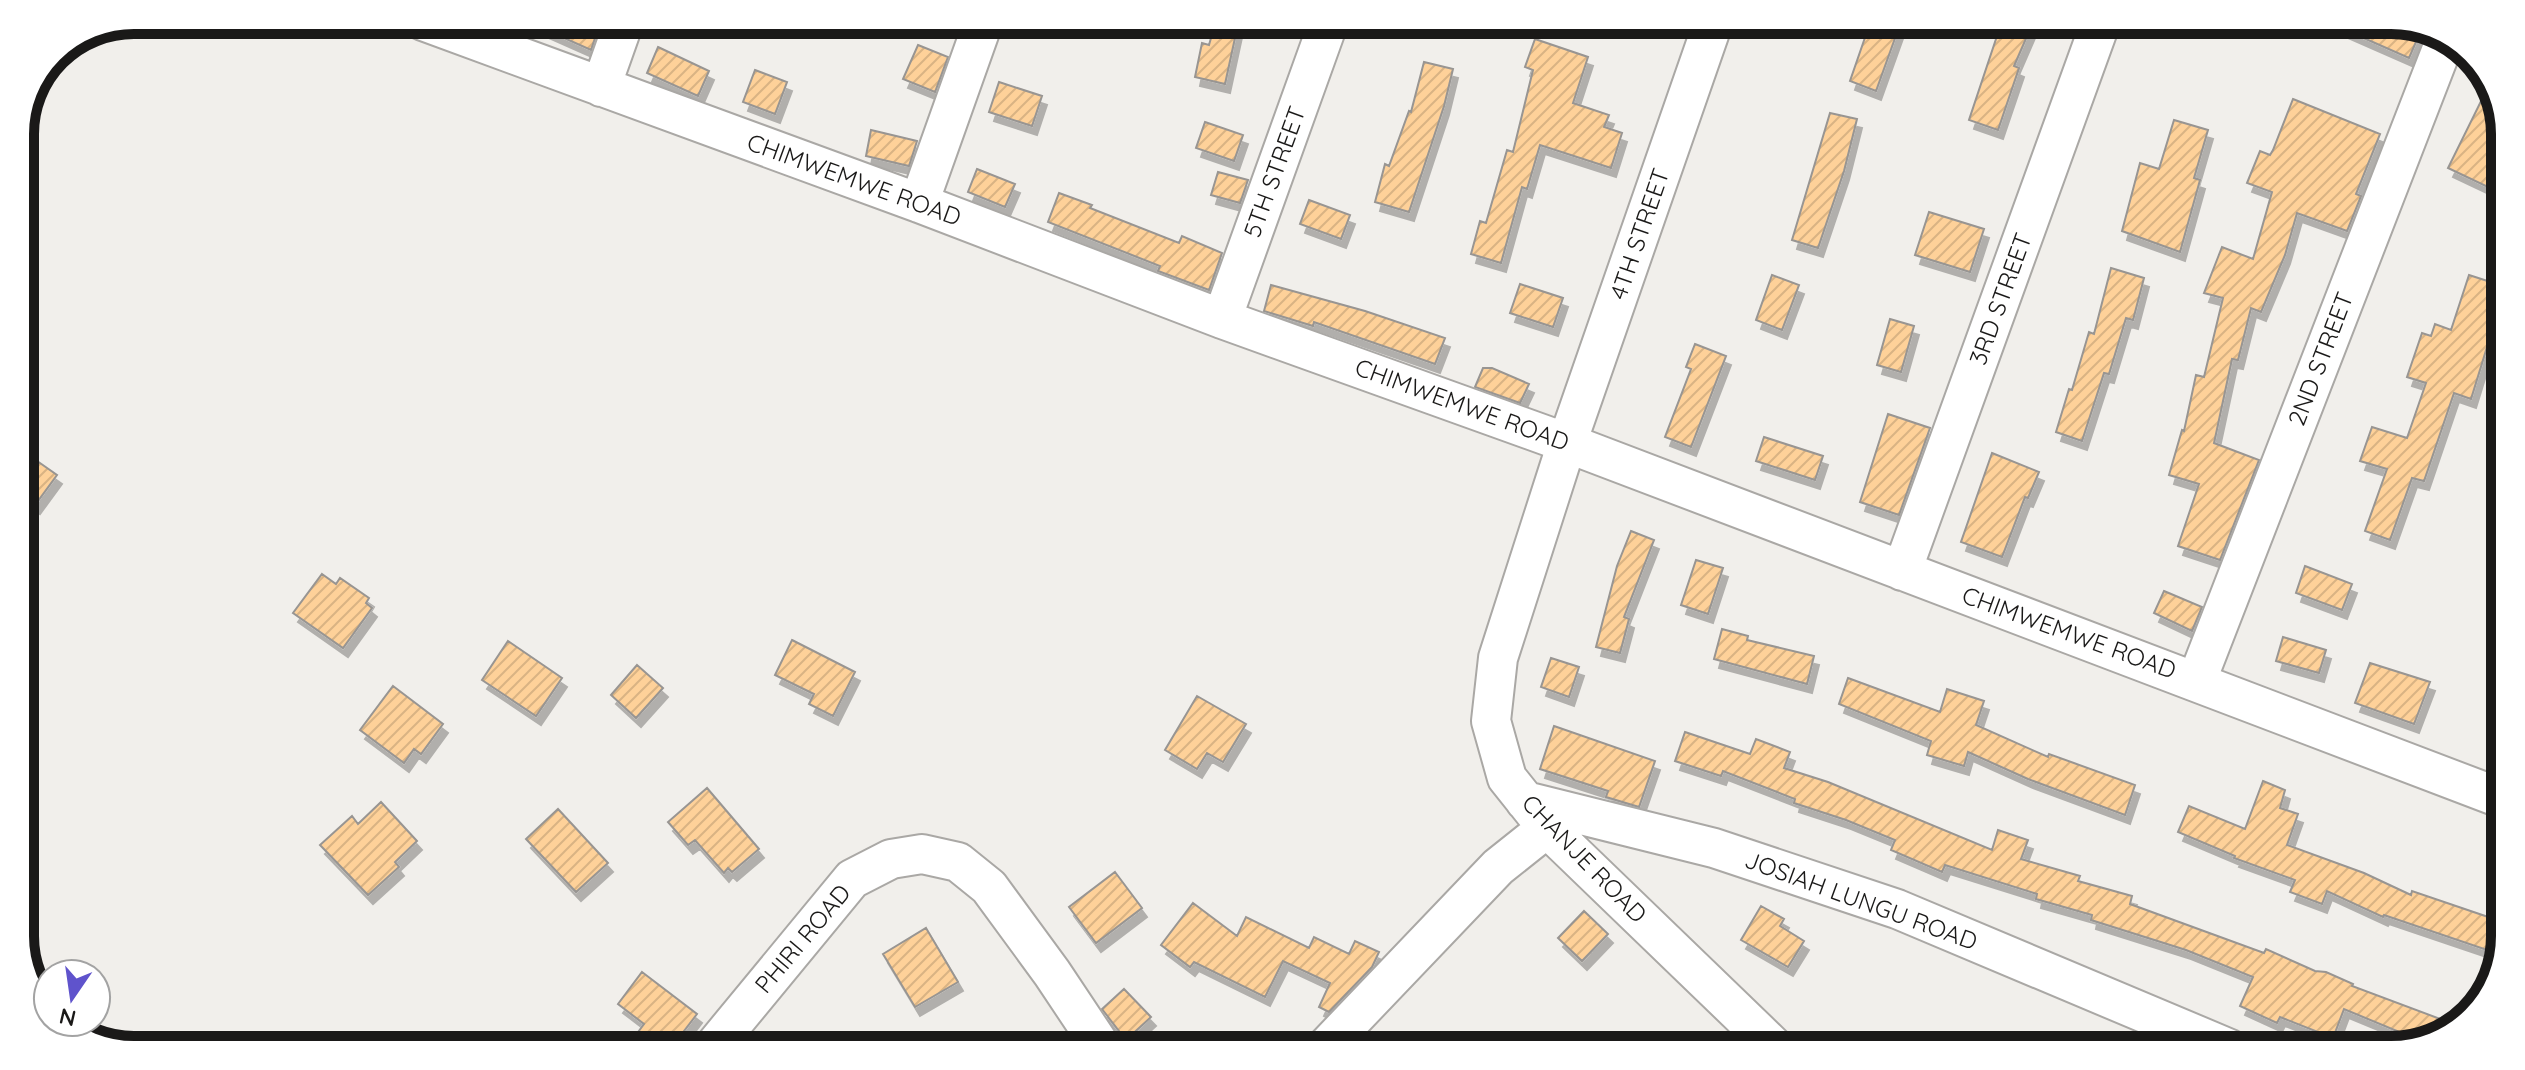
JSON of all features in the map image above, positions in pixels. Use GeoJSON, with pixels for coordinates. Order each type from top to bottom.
{"type":"FeatureCollection","features":[{"type":"Feature","properties":{"kind":"street","name":"CHIMWEMWE ROAD"},"geometry":{"type":"LineString","coordinates":[[458,34],[919,203],[1222,319],[1567,443],[2491,794]]}},
{"type":"Feature","properties":{"kind":"street"},"geometry":{"type":"LineString","coordinates":[[601,87],[620,34]]}},
{"type":"Feature","properties":{"kind":"street"},"geometry":{"type":"LineString","coordinates":[[919,203],[979,34]]}},
{"type":"Feature","properties":{"kind":"street","name":"5TH STREET"},"geometry":{"type":"LineString","coordinates":[[1222,319],[1324,34]]}},
{"type":"Feature","properties":{"kind":"street","name":"4TH STREET"},"geometry":{"type":"LineString","coordinates":[[1567,443],[1709,34]]}},
{"type":"Feature","properties":{"kind":"street","name":"3RD STREET"},"geometry":{"type":"LineString","coordinates":[[1902,571],[2096,34]]}},
{"type":"Feature","properties":{"kind":"street","name":"2ND STREET"},"geometry":{"type":"LineString","coordinates":[[2197,680],[2442,48]]}},
{"type":"Feature","properties":{"kind":"street","name":"CHANJE ROAD"},"geometry":{"type":"LineString","coordinates":[[1567,443],[1498,658],[1491,721],[1507,778],[1536,814],[1763,1036]]}},
{"type":"Feature","properties":{"kind":"street"},"geometry":{"type":"LineString","coordinates":[[1337,1036],[1498,867],[1536,814]]}},
{"type":"Feature","properties":{"kind":"street","name":"JOSIAH LUNGU ROAD"},"geometry":{"type":"LineString","coordinates":[[1536,814],[1714,848],[1897,909],[2199,1036]]}},
{"type":"Feature","properties":{"kind":"street","name":"PHIRI ROAD"},"geometry":{"type":"LineString","coordinates":[[723,1036],[852,879],[891,859],[922,854],[958,862],[989,887],[1094,1036]]}},
{"type":"Feature","properties":{"kind":"building"},"geometry":{"type":"Polygon","coordinates":[[[555,34],[596,34],[591,50],[555,34]]]}},
{"type":"Feature","properties":{"kind":"building"},"geometry":{"type":"Polygon","coordinates":[[[1212,34],[1236,34],[1225,84],[1195,77],[1202,43],[1209,45],[1212,34]]]}},
{"type":"Feature","properties":{"kind":"building"},"geometry":{"type":"Polygon","coordinates":[[[1866,34],[1896,34],[1876,91],[1850,81],[1866,34]]]}},
{"type":"Feature","properties":{"kind":"building"},"geometry":{"type":"Polygon","coordinates":[[[1998,34],[2028,34],[2014,66],[2019,68],[1998,130],[1969,120],[1998,34]]]}},
{"type":"Feature","properties":{"kind":"building"},"geometry":{"type":"Polygon","coordinates":[[[2355,34],[2391,34],[2418,38],[2409,58],[2355,34]]]}},
{"type":"Feature","properties":{"kind":"building"},"geometry":{"type":"Polygon","coordinates":[[[1535,39],[1588,57],[1573,103],[1609,115],[1604,127],[1622,133],[1611,168],[1540,145],[1527,189],[1522,187],[1501,263],[1471,254],[1480,221],[1486,223],[1507,150],[1513,152],[1533,70],[1525,67],[1535,39]]]}},
{"type":"Feature","properties":{"kind":"building"},"geometry":{"type":"Polygon","coordinates":[[[918,45],[948,57],[935,92],[903,79],[918,45]]]}},
{"type":"Feature","properties":{"kind":"building"},"geometry":{"type":"Polygon","coordinates":[[[658,47],[709,71],[698,96],[647,73],[658,47]]]}},
{"type":"Feature","properties":{"kind":"building"},"geometry":{"type":"Polygon","coordinates":[[[1424,62],[1453,69],[1409,212],[1375,202],[1385,164],[1389,166],[1411,112],[1424,62]]]}},
{"type":"Feature","properties":{"kind":"building"},"geometry":{"type":"Polygon","coordinates":[[[755,70],[787,82],[775,114],[743,102],[755,70]]]}},
{"type":"Feature","properties":{"kind":"building"},"geometry":{"type":"Polygon","coordinates":[[[999,82],[1042,96],[1032,126],[989,112],[999,82]]]}},
{"type":"Feature","properties":{"kind":"building"},"geometry":{"type":"Polygon","coordinates":[[[2484,96],[2491,128],[2490,188],[2448,168],[2484,96]]]}},
{"type":"Feature","properties":{"kind":"building"},"geometry":{"type":"Polygon","coordinates":[[[2293,99],[2380,134],[2356,194],[2361,196],[2347,231],[2297,213],[2285,255],[2261,312],[2251,308],[2238,360],[2232,359],[2214,443],[2259,460],[2220,560],[2178,546],[2199,484],[2169,475],[2184,431],[2196,375],[2204,377],[2223,298],[2204,293],[2222,247],[2253,259],[2272,192],[2247,183],[2260,151],[2270,155],[2273,150],[2293,99]]]}},
{"type":"Feature","properties":{"kind":"building"},"geometry":{"type":"Polygon","coordinates":[[[1830,113],[1857,119],[1844,171],[1818,248],[1792,240],[1830,113]]]}},
{"type":"Feature","properties":{"kind":"building"},"geometry":{"type":"Polygon","coordinates":[[[2174,120],[2208,130],[2194,178],[2200,180],[2180,252],[2122,231],[2140,163],[2159,169],[2174,120]]]}},
{"type":"Feature","properties":{"kind":"building"},"geometry":{"type":"Polygon","coordinates":[[[1205,122],[1243,135],[1234,161],[1196,148],[1205,122]]]}},
{"type":"Feature","properties":{"kind":"building"},"geometry":{"type":"Polygon","coordinates":[[[871,130],[917,141],[909,166],[866,156],[871,130]]]}},
{"type":"Feature","properties":{"kind":"building"},"geometry":{"type":"Polygon","coordinates":[[[977,169],[1015,184],[1005,207],[968,192],[977,169]]]}},
{"type":"Feature","properties":{"kind":"building"},"geometry":{"type":"Polygon","coordinates":[[[1218,172],[1248,180],[1240,203],[1211,195],[1218,172]]]}},
{"type":"Feature","properties":{"kind":"building"},"geometry":{"type":"Polygon","coordinates":[[[1059,193],[1179,243],[1182,236],[1222,253],[1209,290],[1158,271],[1160,266],[1048,222],[1059,193]]]}},
{"type":"Feature","properties":{"kind":"building"},"geometry":{"type":"Polygon","coordinates":[[[1309,200],[1350,215],[1341,239],[1300,224],[1309,200]]]}},
{"type":"Feature","properties":{"kind":"building"},"geometry":{"type":"Polygon","coordinates":[[[1929,212],[1984,229],[1970,272],[1915,255],[1929,212]]]}},
{"type":"Feature","properties":{"kind":"building"},"geometry":{"type":"Polygon","coordinates":[[[2111,268],[2144,278],[2133,320],[2126,318],[2109,374],[2104,373],[2082,441],[2056,432],[2089,332],[2094,334],[2111,268]]]}},
{"type":"Feature","properties":{"kind":"building"},"geometry":{"type":"Polygon","coordinates":[[[1772,275],[1799,285],[1782,330],[1756,320],[1772,275]]]}},
{"type":"Feature","properties":{"kind":"building"},"geometry":{"type":"Polygon","coordinates":[[[2469,275],[2491,282],[2491,334],[2471,399],[2454,393],[2424,481],[2412,478],[2390,540],[2365,531],[2387,469],[2360,461],[2372,427],[2407,438],[2426,383],[2407,377],[2422,333],[2431,336],[2435,324],[2451,330],[2469,275]]]}},
{"type":"Feature","properties":{"kind":"building"},"geometry":{"type":"Polygon","coordinates":[[[1520,284],[1563,298],[1553,327],[1510,313],[1520,284]]]}},
{"type":"Feature","properties":{"kind":"building"},"geometry":{"type":"Polygon","coordinates":[[[1271,285],[1365,311],[1445,338],[1435,364],[1314,322],[1313,326],[1264,311],[1271,285]]]}},
{"type":"Feature","properties":{"kind":"building"},"geometry":{"type":"Polygon","coordinates":[[[1890,319],[1914,326],[1901,372],[1877,365],[1890,319]]]}},
{"type":"Feature","properties":{"kind":"building"},"geometry":{"type":"Polygon","coordinates":[[[1695,344],[1726,356],[1691,447],[1665,437],[1691,369],[1686,367],[1695,344]]]}},
{"type":"Feature","properties":{"kind":"building"},"geometry":{"type":"Polygon","coordinates":[[[1483,368],[1492,368],[1529,384],[1520,403],[1475,387],[1483,368]]]}},
{"type":"Feature","properties":{"kind":"building"},"geometry":{"type":"Polygon","coordinates":[[[1888,414],[1930,428],[1899,515],[1860,502],[1888,414]]]}},
{"type":"Feature","properties":{"kind":"building"},"geometry":{"type":"Polygon","coordinates":[[[1764,437],[1823,456],[1815,480],[1756,461],[1764,437]]]}},
{"type":"Feature","properties":{"kind":"building"},"geometry":{"type":"Polygon","coordinates":[[[1992,453],[2039,472],[2028,498],[2025,497],[2002,557],[1961,542],[1992,453]]]}},
{"type":"Feature","properties":{"kind":"building"},"geometry":{"type":"Polygon","coordinates":[[[34,459],[57,475],[34,504],[34,459]]]}},
{"type":"Feature","properties":{"kind":"building"},"geometry":{"type":"Polygon","coordinates":[[[1631,531],[1654,540],[1624,617],[1629,619],[1620,653],[1596,647],[1617,566],[1631,531]]]}},
{"type":"Feature","properties":{"kind":"building"},"geometry":{"type":"Polygon","coordinates":[[[1696,560],[1723,568],[1708,614],[1681,605],[1696,560]]]}},
{"type":"Feature","properties":{"kind":"building"},"geometry":{"type":"Polygon","coordinates":[[[2305,566],[2352,584],[2342,610],[2296,593],[2305,566]]]}},
{"type":"Feature","properties":{"kind":"building"},"geometry":{"type":"Polygon","coordinates":[[[322,574],[336,584],[340,578],[369,598],[366,603],[372,608],[343,648],[293,613],[322,574]]]}},
{"type":"Feature","properties":{"kind":"building"},"geometry":{"type":"Polygon","coordinates":[[[2164,591],[2202,607],[2192,631],[2154,613],[2164,591]]]}},
{"type":"Feature","properties":{"kind":"building"},"geometry":{"type":"Polygon","coordinates":[[[1722,629],[1748,636],[1747,640],[1814,656],[1807,684],[1714,659],[1722,629]]]}},
{"type":"Feature","properties":{"kind":"building"},"geometry":{"type":"Polygon","coordinates":[[[2283,637],[2326,650],[2319,673],[2276,661],[2283,637]]]}},
{"type":"Feature","properties":{"kind":"building"},"geometry":{"type":"Polygon","coordinates":[[[792,640],[855,672],[833,716],[809,704],[814,694],[775,675],[792,640]]]}},
{"type":"Feature","properties":{"kind":"building"},"geometry":{"type":"Polygon","coordinates":[[[508,641],[562,678],[536,716],[482,680],[508,641]]]}},
{"type":"Feature","properties":{"kind":"building"},"geometry":{"type":"Polygon","coordinates":[[[1551,658],[1579,667],[1569,697],[1541,687],[1551,658]]]}},
{"type":"Feature","properties":{"kind":"building"},"geometry":{"type":"Polygon","coordinates":[[[2370,663],[2430,682],[2414,724],[2355,703],[2370,663]]]}},
{"type":"Feature","properties":{"kind":"building"},"geometry":{"type":"Polygon","coordinates":[[[637,665],[663,688],[636,718],[611,695],[637,665]]]}},
{"type":"Feature","properties":{"kind":"building"},"geometry":{"type":"Polygon","coordinates":[[[1848,678],[1940,712],[1947,689],[1984,701],[1976,725],[2048,757],[2049,754],[2135,785],[2125,815],[2028,779],[1968,752],[1964,766],[1927,755],[1931,741],[1839,704],[1848,678]]]}},
{"type":"Feature","properties":{"kind":"building"},"geometry":{"type":"Polygon","coordinates":[[[393,686],[443,724],[421,754],[414,749],[404,763],[360,730],[393,686]]]}},
{"type":"Feature","properties":{"kind":"building"},"geometry":{"type":"Polygon","coordinates":[[[1197,696],[1246,724],[1223,762],[1207,753],[1197,769],[1165,750],[1197,696]]]}},
{"type":"Feature","properties":{"kind":"building"},"geometry":{"type":"Polygon","coordinates":[[[1554,726],[1655,761],[1639,807],[1606,797],[1608,791],[1540,769],[1554,726]]]}},
{"type":"Feature","properties":{"kind":"building"},"geometry":{"type":"Polygon","coordinates":[[[1685,732],[1750,754],[1756,739],[1790,752],[1784,768],[1828,782],[1992,850],[1998,830],[2028,840],[2021,859],[2080,876],[2078,881],[2132,896],[2130,904],[2264,953],[2266,949],[2444,1020],[2406,1035],[2344,1009],[2334,1036],[2280,1017],[2277,1023],[2240,1006],[2253,977],[2186,950],[2091,920],[2092,915],[2036,899],[2037,894],[1945,865],[1942,872],[1891,850],[1895,840],[1794,803],[1795,799],[1723,771],[1721,776],[1675,761],[1685,732]]]}},
{"type":"Feature","properties":{"kind":"building"},"geometry":{"type":"Polygon","coordinates":[[[2263,781],[2285,790],[2280,808],[2298,814],[2287,845],[2364,873],[2411,895],[2412,891],[2491,918],[2489,951],[2383,917],[2327,891],[2322,904],[2290,892],[2295,880],[2234,858],[2178,832],[2189,806],[2245,829],[2263,781]]]}},
{"type":"Feature","properties":{"kind":"building"},"geometry":{"type":"Polygon","coordinates":[[[707,788],[759,849],[732,872],[728,868],[724,873],[695,840],[688,845],[668,822],[707,788]]]}},
{"type":"Feature","properties":{"kind":"building"},"geometry":{"type":"Polygon","coordinates":[[[381,802],[417,841],[395,862],[399,867],[368,895],[320,845],[352,816],[358,824],[381,802]]]}},
{"type":"Feature","properties":{"kind":"building"},"geometry":{"type":"Polygon","coordinates":[[[558,809],[608,863],[576,892],[526,839],[558,809]]]}},
{"type":"Feature","properties":{"kind":"building"},"geometry":{"type":"Polygon","coordinates":[[[1115,872],[1142,908],[1096,943],[1069,907],[1115,872]]]}},
{"type":"Feature","properties":{"kind":"building"},"geometry":{"type":"Polygon","coordinates":[[[1193,903],[1237,936],[1246,917],[1309,948],[1314,937],[1349,954],[1355,941],[1379,952],[1372,967],[1329,1012],[1319,1007],[1330,983],[1283,961],[1265,997],[1194,962],[1190,967],[1161,945],[1193,903]]]}},
{"type":"Feature","properties":{"kind":"building"},"geometry":{"type":"Polygon","coordinates":[[[1761,906],[1784,919],[1780,926],[1804,941],[1788,967],[1741,940],[1761,906]]]}},
{"type":"Feature","properties":{"kind":"building"},"geometry":{"type":"Polygon","coordinates":[[[1584,911],[1608,934],[1582,961],[1558,938],[1584,911]]]}},
{"type":"Feature","properties":{"kind":"building"},"geometry":{"type":"Polygon","coordinates":[[[926,928],[958,982],[915,1007],[883,954],[926,928]]]}},
{"type":"Feature","properties":{"kind":"building"},"geometry":{"type":"Polygon","coordinates":[[[642,972],[697,1014],[680,1036],[635,1036],[644,1024],[618,1004],[642,972]]]}},
{"type":"Feature","properties":{"kind":"building"},"geometry":{"type":"Polygon","coordinates":[[[1124,989],[1151,1017],[1130,1036],[1123,1036],[1102,1009],[1124,989]]]}}]}
